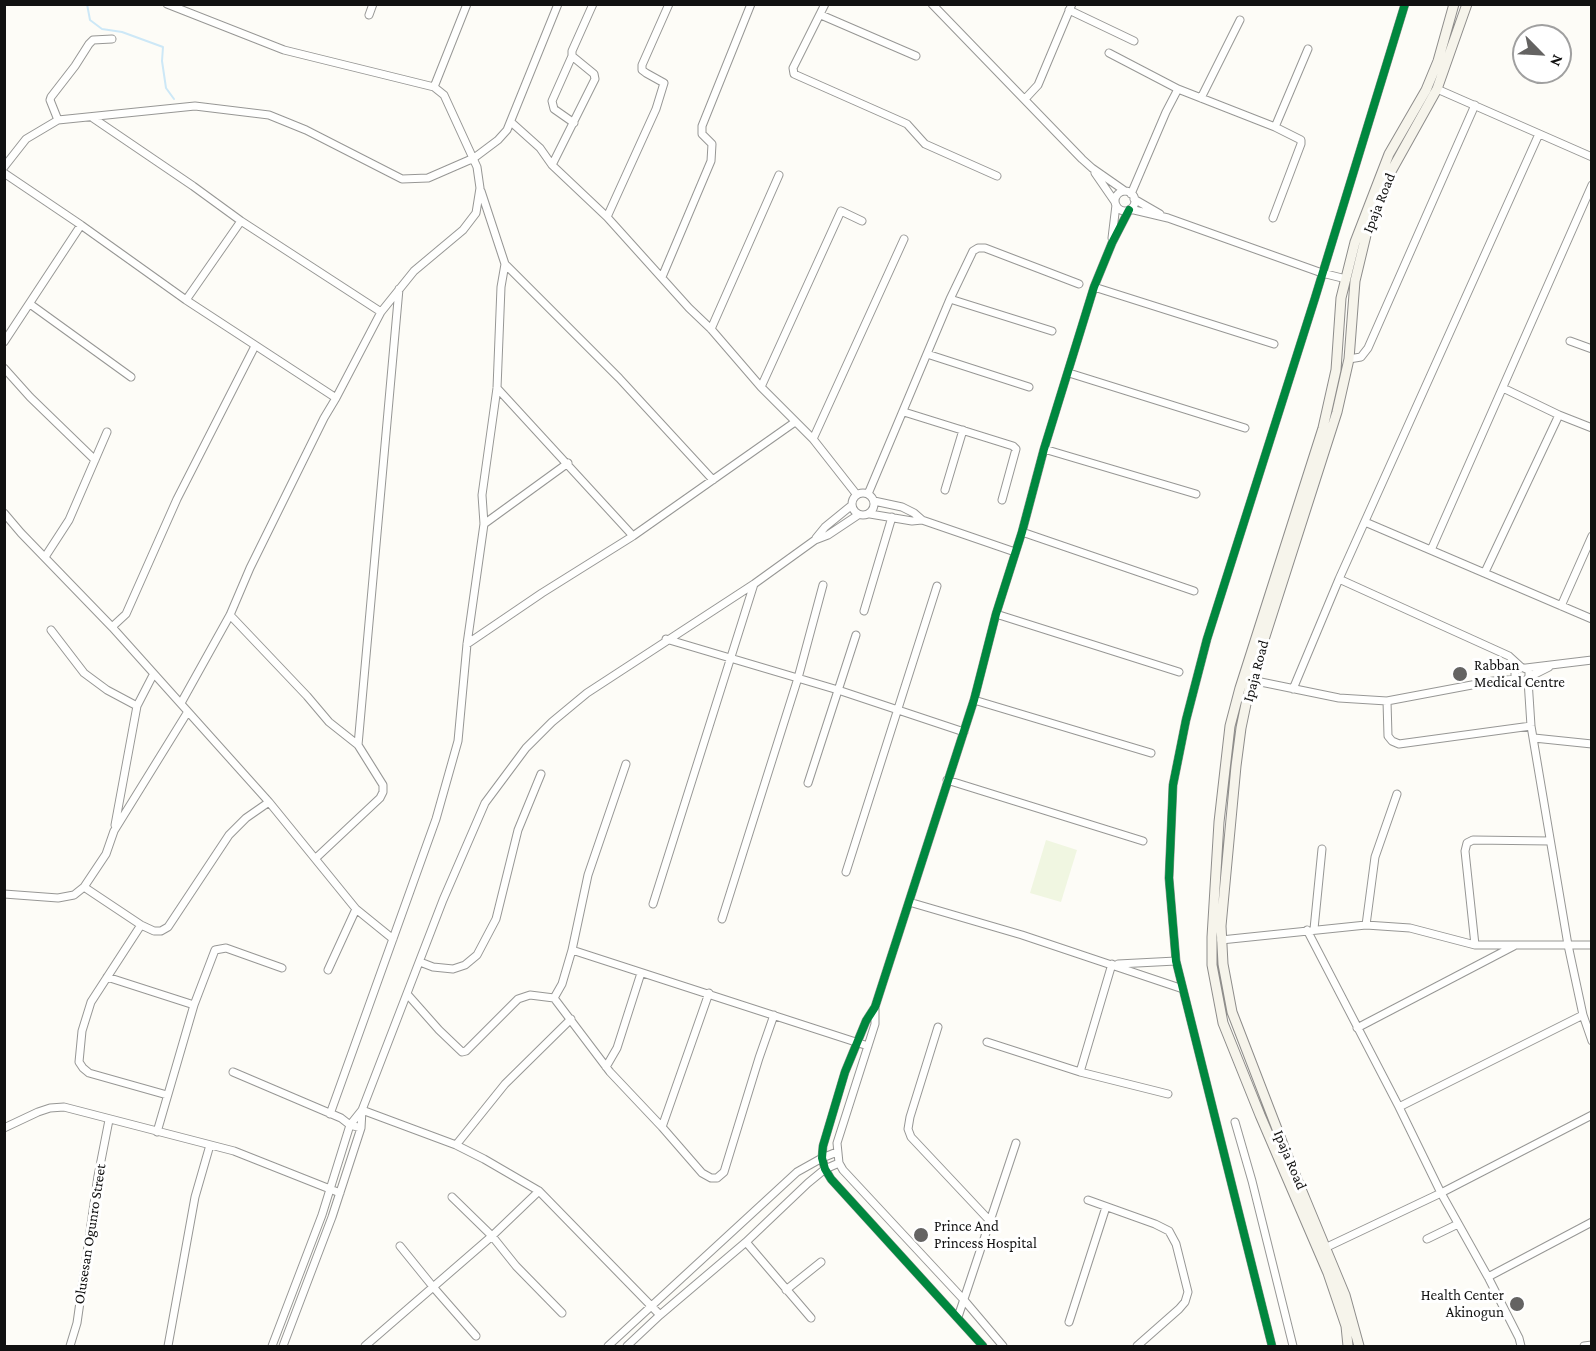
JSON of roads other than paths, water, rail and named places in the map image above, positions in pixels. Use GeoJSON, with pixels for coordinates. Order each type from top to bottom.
{"type":"FeatureCollection","features":[{"type":"Feature","properties":{"kind":"main road","name":"Ipaja Road"},"geometry":{"type":"LineString","coordinates":[[1359,1347],[1351,1312],[1327,1247],[1296,1187],[1228,1039],[1212,965],[1219,822],[1230,726],[1240,688],[1323,428],[1336,370],[1341,298],[1354,242],[1389,154],[1426,90],[1438,61],[1454,4]]}},
{"type":"Feature","properties":{"kind":"main road","name":"Ipaja Road"},"geometry":{"type":"LineString","coordinates":[[1348,1347],[1346,1326],[1337,1298],[1232,1012],[1221,940],[1236,766],[1251,680],[1337,412],[1349,359],[1355,281],[1367,231],[1376,202],[1389,175],[1437,89],[1467,4]]}},
{"type":"Feature","properties":{"kind":"main road"},"geometry":{"type":"LineString","coordinates":[[1225,764],[1236,766]]}},
{"type":"Feature","properties":{"kind":"street"},"geometry":{"type":"LineString","coordinates":[[369,15],[374,4]]}},
{"type":"Feature","properties":{"kind":"street"},"geometry":{"type":"LineString","coordinates":[[434,87],[466,4]]}},
{"type":"Feature","properties":{"kind":"street"},"geometry":{"type":"LineString","coordinates":[[4,167],[26,139],[58,120],[195,106],[269,115],[306,130],[402,179],[428,178],[474,158],[502,136],[511,123],[558,4]]}},
{"type":"Feature","properties":{"kind":"street"},"geometry":{"type":"LineString","coordinates":[[574,123],[554,109],[552,101],[593,4]]}},
{"type":"Feature","properties":{"kind":"street"},"geometry":{"type":"LineString","coordinates":[[607,217],[656,109],[664,83],[642,70],[642,65],[669,4]]}},
{"type":"Feature","properties":{"kind":"street"},"geometry":{"type":"LineString","coordinates":[[662,277],[711,161],[712,144],[702,134],[702,126],[751,4]]}},
{"type":"Feature","properties":{"kind":"street"},"geometry":{"type":"LineString","coordinates":[[825,4],[793,68],[794,74],[907,124],[925,144],[997,176]]}},
{"type":"Feature","properties":{"kind":"street"},"geometry":{"type":"LineString","coordinates":[[933,4],[940,8],[1092,168],[1168,218]]}},
{"type":"Feature","properties":{"kind":"street"},"geometry":{"type":"LineString","coordinates":[[1272,1347],[1176,961],[1169,878],[1173,784],[1186,720],[1207,639],[1405,4]]}},
{"type":"Feature","properties":{"kind":"street"},"geometry":{"type":"LineString","coordinates":[[169,5],[284,50],[434,87],[444,95],[474,158],[480,188],[505,264],[619,378],[713,480]]}},
{"type":"Feature","properties":{"kind":"street"},"geometry":{"type":"LineString","coordinates":[[1025,99],[1038,85],[1071,7],[1134,41]]}},
{"type":"Feature","properties":{"kind":"street"},"geometry":{"type":"LineString","coordinates":[[821,15],[916,56]]}},
{"type":"Feature","properties":{"kind":"street"},"geometry":{"type":"LineString","coordinates":[[1201,98],[1240,20]]}},
{"type":"Feature","properties":{"kind":"street"},"geometry":{"type":"LineString","coordinates":[[58,120],[50,100],[51,97],[93,40],[112,39]]}},
{"type":"Feature","properties":{"kind":"street"},"geometry":{"type":"LineString","coordinates":[[1275,127],[1308,49]]}},
{"type":"Feature","properties":{"kind":"street"},"geometry":{"type":"LineString","coordinates":[[1109,53],[1178,89],[1275,127],[1301,140],[1273,218]]}},
{"type":"Feature","properties":{"kind":"street"},"geometry":{"type":"LineString","coordinates":[[552,165],[595,79],[594,74],[572,56]]}},
{"type":"Feature","properties":{"kind":"street"},"geometry":{"type":"LineString","coordinates":[[983,1347],[831,1179],[822,1158],[823,1146],[845,1072],[866,1021],[875,1007],[964,732],[996,614],[1094,287],[1112,243],[1133,206],[1130,195],[1178,89]]}},
{"type":"Feature","properties":{"kind":"street"},"geometry":{"type":"LineString","coordinates":[[1437,89],[1592,157]]}},
{"type":"Feature","properties":{"kind":"street"},"geometry":{"type":"LineString","coordinates":[[1349,359],[1361,357],[1368,348],[1475,105]]}},
{"type":"Feature","properties":{"kind":"street"},"geometry":{"type":"LineString","coordinates":[[93,118],[241,221],[381,312]]}},
{"type":"Feature","properties":{"kind":"street"},"geometry":{"type":"LineString","coordinates":[[511,123],[540,148],[552,165],[607,217],[689,308],[711,329],[761,387],[813,439],[857,495]]}},
{"type":"Feature","properties":{"kind":"street"},"geometry":{"type":"LineString","coordinates":[[1293,689],[1339,579],[1539,134]]}},
{"type":"Feature","properties":{"kind":"street"},"geometry":{"type":"LineString","coordinates":[[1092,168],[1121,210],[1168,218],[1322,273],[1346,279]]}},
{"type":"Feature","properties":{"kind":"street"},"geometry":{"type":"LineString","coordinates":[[4,173],[186,300],[336,398]]}},
{"type":"Feature","properties":{"kind":"street"},"geometry":{"type":"LineString","coordinates":[[711,329],[779,175]]}},
{"type":"Feature","properties":{"kind":"street"},"geometry":{"type":"LineString","coordinates":[[1431,549],[1592,185]]}},
{"type":"Feature","properties":{"kind":"street"},"geometry":{"type":"LineString","coordinates":[[181,703],[230,615],[250,568],[324,417],[381,312],[414,271],[463,230],[476,213],[480,188]]}},
{"type":"Feature","properties":{"kind":"street"},"geometry":{"type":"LineString","coordinates":[[1112,243],[1115,203],[1119,193],[1130,195]]}},
{"type":"Feature","properties":{"kind":"street"},"geometry":{"type":"LineString","coordinates":[[761,387],[841,211],[862,221]]}},
{"type":"Feature","properties":{"kind":"street"},"geometry":{"type":"LineString","coordinates":[[186,300],[241,221]]}},
{"type":"Feature","properties":{"kind":"street"},"geometry":{"type":"LineString","coordinates":[[4,342],[81,225]]}},
{"type":"Feature","properties":{"kind":"street"},"geometry":{"type":"LineString","coordinates":[[813,439],[904,239]]}},
{"type":"Feature","properties":{"kind":"street"},"geometry":{"type":"LineString","coordinates":[[868,494],[950,299],[973,251],[985,248],[1079,284]]}},
{"type":"Feature","properties":{"kind":"street"},"geometry":{"type":"LineString","coordinates":[[330,1114],[436,819],[458,741],[467,644],[484,524],[482,495],[497,388],[501,286],[505,264]]}},
{"type":"Feature","properties":{"kind":"street"},"geometry":{"type":"LineString","coordinates":[[1094,287],[1274,344]]}},
{"type":"Feature","properties":{"kind":"street"},"geometry":{"type":"LineString","coordinates":[[358,745],[399,289]]}},
{"type":"Feature","properties":{"kind":"street"},"geometry":{"type":"LineString","coordinates":[[950,299],[1052,331]]}},
{"type":"Feature","properties":{"kind":"street"},"geometry":{"type":"LineString","coordinates":[[30,304],[131,377]]}},
{"type":"Feature","properties":{"kind":"street"},"geometry":{"type":"LineString","coordinates":[[1570,341],[1592,349]]}},
{"type":"Feature","properties":{"kind":"street"},"geometry":{"type":"LineString","coordinates":[[112,627],[126,614],[177,499],[255,346]]}},
{"type":"Feature","properties":{"kind":"street"},"geometry":{"type":"LineString","coordinates":[[927,354],[1029,387]]}},
{"type":"Feature","properties":{"kind":"street"},"geometry":{"type":"LineString","coordinates":[[4,368],[94,460]]}},
{"type":"Feature","properties":{"kind":"street"},"geometry":{"type":"LineString","coordinates":[[1069,373],[1245,429]]}},
{"type":"Feature","properties":{"kind":"street"},"geometry":{"type":"LineString","coordinates":[[497,388],[633,536]]}},
{"type":"Feature","properties":{"kind":"street"},"geometry":{"type":"LineString","coordinates":[[1503,388],[1592,428]]}},
{"type":"Feature","properties":{"kind":"street"},"geometry":{"type":"LineString","coordinates":[[904,412],[1009,444],[1016,449],[1002,500]]}},
{"type":"Feature","properties":{"kind":"street"},"geometry":{"type":"LineString","coordinates":[[1485,572],[1559,415]]}},
{"type":"Feature","properties":{"kind":"street"},"geometry":{"type":"LineString","coordinates":[[467,644],[542,593],[633,536],[795,422]]}},
{"type":"Feature","properties":{"kind":"street"},"geometry":{"type":"LineString","coordinates":[[945,490],[963,430]]}},
{"type":"Feature","properties":{"kind":"street"},"geometry":{"type":"LineString","coordinates":[[45,557],[69,520],[107,432]]}},
{"type":"Feature","properties":{"kind":"street"},"geometry":{"type":"LineString","coordinates":[[1044,450],[1196,494]]}},
{"type":"Feature","properties":{"kind":"street"},"geometry":{"type":"LineString","coordinates":[[484,524],[568,463]]}},
{"type":"Feature","properties":{"kind":"street"},"geometry":{"type":"LineString","coordinates":[[921,520],[914,513],[902,507],[874,501],[868,494],[862,493],[853,499],[854,511],[864,516],[870,514],[912,521],[921,520],[1015,552]]}},
{"type":"Feature","properties":{"kind":"street"},"geometry":{"type":"LineString","coordinates":[[870,514],[874,508],[874,501]]}},
{"type":"Feature","properties":{"kind":"street"},"geometry":{"type":"LineString","coordinates":[[815,540],[825,527],[852,505]]}},
{"type":"Feature","properties":{"kind":"street"},"geometry":{"type":"LineString","coordinates":[[4,513],[181,703],[187,713],[269,802],[356,909],[393,939]]}},
{"type":"Feature","properties":{"kind":"street"},"geometry":{"type":"LineString","coordinates":[[272,1347],[330,1190],[350,1125],[362,1110],[443,900],[485,803],[526,748],[587,693],[666,639],[754,584],[815,540],[828,535],[858,514]]}},
{"type":"Feature","properties":{"kind":"street"},"geometry":{"type":"LineString","coordinates":[[864,611],[892,518]]}},
{"type":"Feature","properties":{"kind":"street"},"geometry":{"type":"LineString","coordinates":[[1365,522],[1592,619]]}},
{"type":"Feature","properties":{"kind":"street"},"geometry":{"type":"LineString","coordinates":[[1022,532],[1194,591]]}},
{"type":"Feature","properties":{"kind":"street"},"geometry":{"type":"LineString","coordinates":[[1561,606],[1592,536]]}},
{"type":"Feature","properties":{"kind":"street"},"geometry":{"type":"LineString","coordinates":[[1339,579],[1509,656],[1519,673],[1528,704]]}},
{"type":"Feature","properties":{"kind":"street"},"geometry":{"type":"LineString","coordinates":[[654,904],[754,584]]}},
{"type":"Feature","properties":{"kind":"street"},"geometry":{"type":"LineString","coordinates":[[722,919],[798,678],[824,585]]}},
{"type":"Feature","properties":{"kind":"street"},"geometry":{"type":"LineString","coordinates":[[846,872],[938,586]]}},
{"type":"Feature","properties":{"kind":"street"},"geometry":{"type":"LineString","coordinates":[[996,614],[1179,672]]}},
{"type":"Feature","properties":{"kind":"street"},"geometry":{"type":"LineString","coordinates":[[230,615],[329,722],[358,745],[383,784],[381,798],[316,858]]}},
{"type":"Feature","properties":{"kind":"street"},"geometry":{"type":"LineString","coordinates":[[51,630],[84,673],[107,690],[137,706]]}},
{"type":"Feature","properties":{"kind":"street"},"geometry":{"type":"LineString","coordinates":[[808,783],[856,635]]}},
{"type":"Feature","properties":{"kind":"street"},"geometry":{"type":"LineString","coordinates":[[666,639],[899,709],[964,732]]}},
{"type":"Feature","properties":{"kind":"street"},"geometry":{"type":"LineString","coordinates":[[1251,680],[1339,698],[1387,702],[1493,681],[1554,665],[1592,660]]}},
{"type":"Feature","properties":{"kind":"street"},"geometry":{"type":"LineString","coordinates":[[1519,673],[1521,682],[1554,665]]}},
{"type":"Feature","properties":{"kind":"street"},"geometry":{"type":"LineString","coordinates":[[1519,673],[1528,678]]}},
{"type":"Feature","properties":{"kind":"street"},"geometry":{"type":"LineString","coordinates":[[4,894],[58,898],[74,895],[84,887],[106,854],[114,831],[137,706],[153,675]]}},
{"type":"Feature","properties":{"kind":"street"},"geometry":{"type":"LineString","coordinates":[[1528,678],[1531,726],[1568,945],[1582,1015],[1592,1041]]}},
{"type":"Feature","properties":{"kind":"street"},"geometry":{"type":"LineString","coordinates":[[974,700],[1151,753]]}},
{"type":"Feature","properties":{"kind":"street"},"geometry":{"type":"LineString","coordinates":[[1387,702],[1388,736],[1392,741],[1400,744],[1531,726]]}},
{"type":"Feature","properties":{"kind":"street"},"geometry":{"type":"LineString","coordinates":[[114,831],[187,713]]}},
{"type":"Feature","properties":{"kind":"street"},"geometry":{"type":"LineString","coordinates":[[1534,738],[1592,744]]}},
{"type":"Feature","properties":{"kind":"street"},"geometry":{"type":"LineString","coordinates":[[554,998],[562,984],[572,950],[588,875],[626,764]]}},
{"type":"Feature","properties":{"kind":"street"},"geometry":{"type":"LineString","coordinates":[[420,962],[433,967],[453,969],[465,965],[477,955],[496,919],[518,830],[541,774]]}},
{"type":"Feature","properties":{"kind":"street"},"geometry":{"type":"LineString","coordinates":[[947,780],[1143,842]]}},
{"type":"Feature","properties":{"kind":"street"},"geometry":{"type":"LineString","coordinates":[[1366,924],[1375,857],[1397,794]]}},
{"type":"Feature","properties":{"kind":"street"},"geometry":{"type":"LineString","coordinates":[[84,887],[141,925],[154,931],[161,931],[168,927],[229,835],[246,818],[269,802]]}},
{"type":"Feature","properties":{"kind":"street"},"geometry":{"type":"LineString","coordinates":[[1475,945],[1465,851],[1467,843],[1473,840],[1550,841]]}},
{"type":"Feature","properties":{"kind":"street"},"geometry":{"type":"LineString","coordinates":[[1322,849],[1310,929],[1357,1028],[1441,1193],[1488,1277],[1519,1338],[1521,1347]]}},
{"type":"Feature","properties":{"kind":"street"},"geometry":{"type":"LineString","coordinates":[[909,902],[1112,964],[1183,989]]}},
{"type":"Feature","properties":{"kind":"street"},"geometry":{"type":"LineString","coordinates":[[328,970],[356,909]]}},
{"type":"Feature","properties":{"kind":"street"},"geometry":{"type":"LineString","coordinates":[[1221,940],[1366,924],[1410,928],[1475,945],[1592,945]]}},
{"type":"Feature","properties":{"kind":"street"},"geometry":{"type":"LineString","coordinates":[[141,925],[91,1002],[82,1031],[79,1062],[89,1073],[167,1095]]}},
{"type":"Feature","properties":{"kind":"street"},"geometry":{"type":"LineString","coordinates":[[1357,1028],[1516,945]]}},
{"type":"Feature","properties":{"kind":"street"},"geometry":{"type":"LineString","coordinates":[[157,1132],[194,1005],[215,950],[226,948],[282,968]]}},
{"type":"Feature","properties":{"kind":"street"},"geometry":{"type":"LineString","coordinates":[[572,950],[868,1046]]}},
{"type":"Feature","properties":{"kind":"street"},"geometry":{"type":"LineString","coordinates":[[1112,964],[1176,961]]}},
{"type":"Feature","properties":{"kind":"street"},"geometry":{"type":"LineString","coordinates":[[1080,1072],[1112,964]]}},
{"type":"Feature","properties":{"kind":"street"},"geometry":{"type":"LineString","coordinates":[[606,1067],[617,1048],[641,973]]}},
{"type":"Feature","properties":{"kind":"street"},"geometry":{"type":"LineString","coordinates":[[107,977],[194,1005]]}},
{"type":"Feature","properties":{"kind":"street"},"geometry":{"type":"LineString","coordinates":[[662,1127],[708,993]]}},
{"type":"Feature","properties":{"kind":"street"},"geometry":{"type":"LineString","coordinates":[[408,995],[462,1052],[466,1051],[518,999],[530,995],[554,998],[606,1067],[702,1173],[711,1178],[717,1178],[724,1172],[774,1015]]}},
{"type":"Feature","properties":{"kind":"street"},"geometry":{"type":"LineString","coordinates":[[875,1007],[875,1024],[837,1143],[839,1163],[964,1300],[1003,1347]]}},
{"type":"Feature","properties":{"kind":"street"},"geometry":{"type":"LineString","coordinates":[[1399,1107],[1582,1015]]}},
{"type":"Feature","properties":{"kind":"street"},"geometry":{"type":"LineString","coordinates":[[456,1145],[505,1084],[571,1019]]}},
{"type":"Feature","properties":{"kind":"street"},"geometry":{"type":"LineString","coordinates":[[938,1027],[910,1117],[909,1130],[911,1137],[990,1221]]}},
{"type":"Feature","properties":{"kind":"street"},"geometry":{"type":"LineString","coordinates":[[987,1042],[1080,1072],[1168,1094]]}},
{"type":"Feature","properties":{"kind":"street"},"geometry":{"type":"LineString","coordinates":[[233,1072],[361,1128]]}},
{"type":"Feature","properties":{"kind":"street"},"geometry":{"type":"LineString","coordinates":[[4,1128],[51,1108],[64,1107],[234,1151],[340,1193]]}},
{"type":"Feature","properties":{"kind":"street"},"geometry":{"type":"LineString","coordinates":[[283,1347],[340,1193],[361,1128],[362,1110]]}},
{"type":"Feature","properties":{"kind":"street"},"geometry":{"type":"LineString","coordinates":[[362,1110],[456,1145],[539,1191],[660,1315]]}},
{"type":"Feature","properties":{"kind":"street"},"geometry":{"type":"LineString","coordinates":[[1327,1247],[1441,1193],[1592,1115]]}},
{"type":"Feature","properties":{"kind":"street","name":"Olusesan Ogunro Street"},"geometry":{"type":"LineString","coordinates":[[70,1347],[77,1323],[98,1176],[110,1120]]}},
{"type":"Feature","properties":{"kind":"street"},"geometry":{"type":"LineString","coordinates":[[1235,1122],[1293,1347]]}},
{"type":"Feature","properties":{"kind":"street"},"geometry":{"type":"LineString","coordinates":[[958,1317],[1016,1143]]}},
{"type":"Feature","properties":{"kind":"street"},"geometry":{"type":"LineString","coordinates":[[168,1347],[195,1197],[210,1145]]}},
{"type":"Feature","properties":{"kind":"street"},"geometry":{"type":"LineString","coordinates":[[608,1347],[797,1172],[837,1152]]}},
{"type":"Feature","properties":{"kind":"street"},"geometry":{"type":"LineString","coordinates":[[627,1347],[660,1315],[746,1242],[808,1183],[825,1169],[839,1163]]}},
{"type":"Feature","properties":{"kind":"street"},"geometry":{"type":"LineString","coordinates":[[365,1347],[492,1236],[539,1191]]}},
{"type":"Feature","properties":{"kind":"street"},"geometry":{"type":"LineString","coordinates":[[452,1197],[492,1236],[516,1266],[562,1313]]}},
{"type":"Feature","properties":{"kind":"street"},"geometry":{"type":"LineString","coordinates":[[1088,1200],[1155,1224],[1169,1231],[1176,1244],[1188,1292],[1185,1302],[1137,1347]]}},
{"type":"Feature","properties":{"kind":"street"},"geometry":{"type":"LineString","coordinates":[[1069,1322],[1106,1207]]}},
{"type":"Feature","properties":{"kind":"street"},"geometry":{"type":"LineString","coordinates":[[1488,1277],[1592,1222]]}},
{"type":"Feature","properties":{"kind":"street"},"geometry":{"type":"LineString","coordinates":[[1427,1239],[1458,1224]]}},
{"type":"Feature","properties":{"kind":"street"},"geometry":{"type":"LineString","coordinates":[[746,1242],[811,1318]]}},
{"type":"Feature","properties":{"kind":"street"},"geometry":{"type":"LineString","coordinates":[[400,1246],[477,1336]]}},
{"type":"Feature","properties":{"kind":"street"},"geometry":{"type":"LineString","coordinates":[[786,1290],[821,1262]]}},
{"type":"Feature","properties":{"kind":"street"},"geometry":{"type":"LineString","coordinates":[[1584,1347],[1592,1345]]}},
{"type":"Feature","properties":{"kind":"waterway"},"geometry":{"type":"LineString","coordinates":[[87,4],[90,20],[102,29],[122,32],[163,47],[162,61],[166,88],[174,99]]}},
{"type":"Feature","properties":{"kind":"place","name":"Rabban Medical Centre"},"geometry":{"type":"Point","coordinates":[1460,674]}},
{"type":"Feature","properties":{"kind":"place","name":"Prince And Princess Hospital"},"geometry":{"type":"Point","coordinates":[921,1235]}},
{"type":"Feature","properties":{"kind":"place","name":"Health Center Akinogun"},"geometry":{"type":"Point","coordinates":[1517,1304]}}]}
